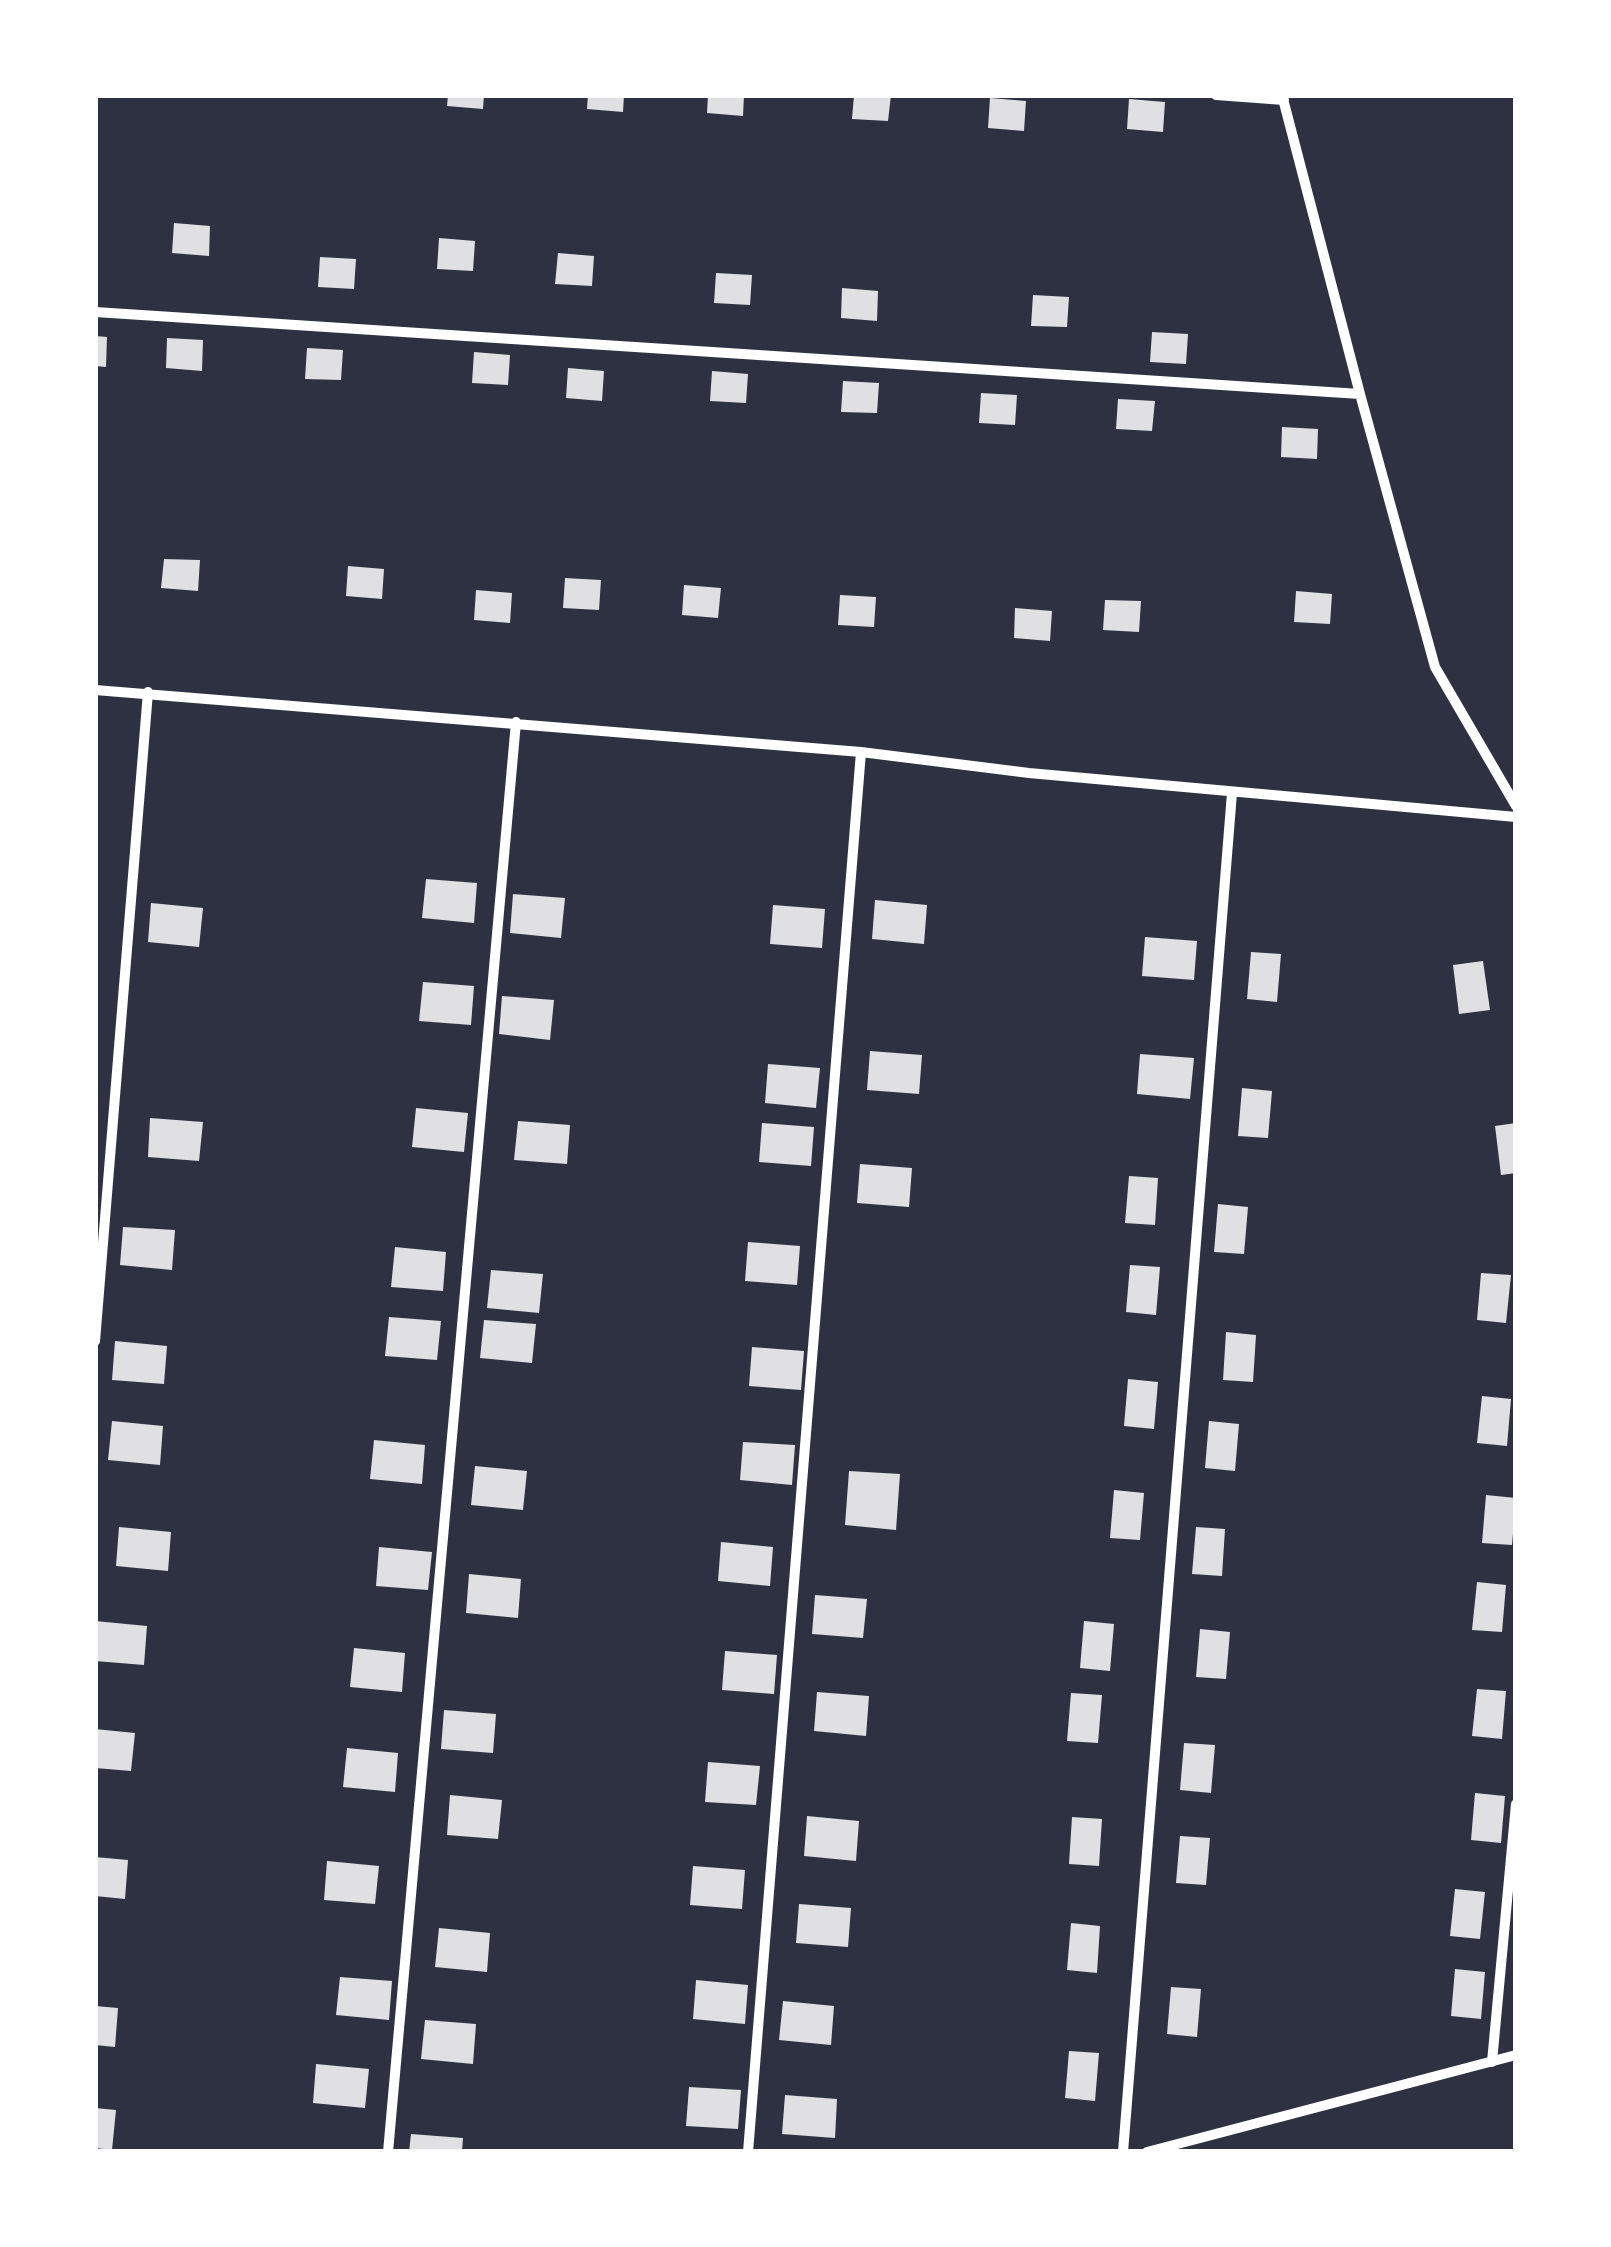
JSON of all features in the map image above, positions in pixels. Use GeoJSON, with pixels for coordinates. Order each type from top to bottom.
{"type":"FeatureCollection","features":[{"type":"Feature","properties":{"kind":"street"},"geometry":{"type":"LineString","coordinates":[[1216,95],[1283,98],[1435,667],[1516,806]]}},
{"type":"Feature","properties":{"kind":"street"},"geometry":{"type":"LineString","coordinates":[[95,312],[1360,394]]}},
{"type":"Feature","properties":{"kind":"street"},"geometry":{"type":"LineString","coordinates":[[95,690],[861,752],[1028,773],[1516,817]]}},
{"type":"Feature","properties":{"kind":"street"},"geometry":{"type":"LineString","coordinates":[[95,1341],[148,692]]}},
{"type":"Feature","properties":{"kind":"street"},"geometry":{"type":"LineString","coordinates":[[388,2152],[516,722]]}},
{"type":"Feature","properties":{"kind":"street"},"geometry":{"type":"LineString","coordinates":[[748,2152],[861,752]]}},
{"type":"Feature","properties":{"kind":"street"},"geometry":{"type":"LineString","coordinates":[[1123,2152],[1232,793]]}},
{"type":"Feature","properties":{"kind":"street"},"geometry":{"type":"LineString","coordinates":[[1492,2062],[1516,1804]]}},
{"type":"Feature","properties":{"kind":"street"},"geometry":{"type":"LineString","coordinates":[[1147,2152],[1516,2056]]}},
{"type":"Feature","properties":{"kind":"building"},"geometry":{"type":"Polygon","coordinates":[[[448,95],[484,95],[483,109],[447,106],[448,95]]]}},
{"type":"Feature","properties":{"kind":"building"},"geometry":{"type":"Polygon","coordinates":[[[588,95],[624,95],[623,112],[587,109],[588,95]]]}},
{"type":"Feature","properties":{"kind":"building"},"geometry":{"type":"Polygon","coordinates":[[[708,95],[744,95],[743,116],[707,113],[708,95]]]}},
{"type":"Feature","properties":{"kind":"building"},"geometry":{"type":"Polygon","coordinates":[[[854,95],[891,95],[888,121],[852,119],[854,95]]]}},
{"type":"Feature","properties":{"kind":"building"},"geometry":{"type":"Polygon","coordinates":[[[990,98],[1026,101],[1024,131],[988,128],[990,98]]]}},
{"type":"Feature","properties":{"kind":"building"},"geometry":{"type":"Polygon","coordinates":[[[1129,99],[1165,102],[1163,132],[1127,129],[1129,99]]]}},
{"type":"Feature","properties":{"kind":"building"},"geometry":{"type":"Polygon","coordinates":[[[174,223],[210,226],[209,256],[172,253],[174,223]]]}},
{"type":"Feature","properties":{"kind":"building"},"geometry":{"type":"Polygon","coordinates":[[[439,238],[475,241],[473,271],[437,269],[439,238]]]}},
{"type":"Feature","properties":{"kind":"building"},"geometry":{"type":"Polygon","coordinates":[[[558,253],[594,256],[592,286],[555,284],[558,253]]]}},
{"type":"Feature","properties":{"kind":"building"},"geometry":{"type":"Polygon","coordinates":[[[320,257],[356,259],[354,289],[318,287],[320,257]]]}},
{"type":"Feature","properties":{"kind":"building"},"geometry":{"type":"Polygon","coordinates":[[[716,273],[752,275],[750,305],[714,303],[716,273]]]}},
{"type":"Feature","properties":{"kind":"building"},"geometry":{"type":"Polygon","coordinates":[[[842,288],[878,291],[877,321],[841,318],[842,288]]]}},
{"type":"Feature","properties":{"kind":"building"},"geometry":{"type":"Polygon","coordinates":[[[1033,295],[1069,297],[1067,327],[1031,326],[1033,295]]]}},
{"type":"Feature","properties":{"kind":"building"},"geometry":{"type":"Polygon","coordinates":[[[1152,332],[1188,334],[1186,364],[1150,362],[1152,332]]]}},
{"type":"Feature","properties":{"kind":"building"},"geometry":{"type":"Polygon","coordinates":[[[95,336],[107,337],[106,367],[95,366],[95,336]]]}},
{"type":"Feature","properties":{"kind":"building"},"geometry":{"type":"Polygon","coordinates":[[[167,338],[203,340],[202,371],[166,368],[167,338]]]}},
{"type":"Feature","properties":{"kind":"building"},"geometry":{"type":"Polygon","coordinates":[[[307,348],[343,350],[341,380],[305,379],[307,348]]]}},
{"type":"Feature","properties":{"kind":"building"},"geometry":{"type":"Polygon","coordinates":[[[474,352],[510,355],[508,385],[472,383],[474,352]]]}},
{"type":"Feature","properties":{"kind":"building"},"geometry":{"type":"Polygon","coordinates":[[[568,368],[604,371],[602,401],[566,398],[568,368]]]}},
{"type":"Feature","properties":{"kind":"building"},"geometry":{"type":"Polygon","coordinates":[[[712,371],[748,374],[746,403],[710,401],[712,371]]]}},
{"type":"Feature","properties":{"kind":"building"},"geometry":{"type":"Polygon","coordinates":[[[843,381],[879,383],[877,413],[841,412],[843,381]]]}},
{"type":"Feature","properties":{"kind":"building"},"geometry":{"type":"Polygon","coordinates":[[[981,393],[1017,395],[1015,425],[979,423],[981,393]]]}},
{"type":"Feature","properties":{"kind":"building"},"geometry":{"type":"Polygon","coordinates":[[[1118,399],[1155,401],[1152,431],[1116,429],[1118,399]]]}},
{"type":"Feature","properties":{"kind":"building"},"geometry":{"type":"Polygon","coordinates":[[[1282,427],[1318,429],[1317,459],[1281,457],[1282,427]]]}},
{"type":"Feature","properties":{"kind":"building"},"geometry":{"type":"Polygon","coordinates":[[[164,559],[200,560],[198,591],[161,588],[164,559]]]}},
{"type":"Feature","properties":{"kind":"building"},"geometry":{"type":"Polygon","coordinates":[[[348,566],[384,569],[382,599],[346,596],[348,566]]]}},
{"type":"Feature","properties":{"kind":"building"},"geometry":{"type":"Polygon","coordinates":[[[565,578],[601,580],[599,610],[563,608],[565,578]]]}},
{"type":"Feature","properties":{"kind":"building"},"geometry":{"type":"Polygon","coordinates":[[[684,585],[721,588],[718,618],[682,615],[684,585]]]}},
{"type":"Feature","properties":{"kind":"building"},"geometry":{"type":"Polygon","coordinates":[[[476,590],[512,593],[510,623],[474,620],[476,590]]]}},
{"type":"Feature","properties":{"kind":"building"},"geometry":{"type":"Polygon","coordinates":[[[1296,591],[1332,594],[1330,624],[1294,622],[1296,591]]]}},
{"type":"Feature","properties":{"kind":"building"},"geometry":{"type":"Polygon","coordinates":[[[840,595],[876,597],[874,627],[838,625],[840,595]]]}},
{"type":"Feature","properties":{"kind":"building"},"geometry":{"type":"Polygon","coordinates":[[[1105,600],[1141,601],[1139,632],[1103,630],[1105,600]]]}},
{"type":"Feature","properties":{"kind":"building"},"geometry":{"type":"Polygon","coordinates":[[[1015,608],[1052,611],[1050,641],[1014,638],[1015,608]]]}},
{"type":"Feature","properties":{"kind":"building"},"geometry":{"type":"Polygon","coordinates":[[[426,879],[477,883],[474,923],[422,918],[426,879]]]}},
{"type":"Feature","properties":{"kind":"building"},"geometry":{"type":"Polygon","coordinates":[[[513,894],[565,898],[561,938],[510,933],[513,894]]]}},
{"type":"Feature","properties":{"kind":"building"},"geometry":{"type":"Polygon","coordinates":[[[875,900],[927,905],[924,944],[872,939],[875,900]]]}},
{"type":"Feature","properties":{"kind":"building"},"geometry":{"type":"Polygon","coordinates":[[[151,903],[203,908],[199,947],[148,942],[151,903]]]}},
{"type":"Feature","properties":{"kind":"building"},"geometry":{"type":"Polygon","coordinates":[[[773,905],[825,909],[822,948],[770,944],[773,905]]]}},
{"type":"Feature","properties":{"kind":"building"},"geometry":{"type":"Polygon","coordinates":[[[1145,937],[1197,941],[1194,980],[1142,976],[1145,937]]]}},
{"type":"Feature","properties":{"kind":"building"},"geometry":{"type":"Polygon","coordinates":[[[1251,952],[1281,954],[1277,1002],[1247,999],[1251,952]]]}},
{"type":"Feature","properties":{"kind":"building"},"geometry":{"type":"Polygon","coordinates":[[[1483,961],[1490,1010],[1459,1014],[1453,965],[1483,961]]]}},
{"type":"Feature","properties":{"kind":"building"},"geometry":{"type":"Polygon","coordinates":[[[423,982],[474,986],[471,1025],[419,1021],[423,982]]]}},
{"type":"Feature","properties":{"kind":"building"},"geometry":{"type":"Polygon","coordinates":[[[502,996],[554,1000],[550,1040],[499,1034],[502,996]]]}},
{"type":"Feature","properties":{"kind":"building"},"geometry":{"type":"Polygon","coordinates":[[[870,1051],[922,1055],[919,1094],[867,1090],[870,1051]]]}},
{"type":"Feature","properties":{"kind":"building"},"geometry":{"type":"Polygon","coordinates":[[[1140,1054],[1194,1058],[1190,1099],[1137,1094],[1140,1054]]]}},
{"type":"Feature","properties":{"kind":"building"},"geometry":{"type":"Polygon","coordinates":[[[768,1064],[820,1068],[816,1108],[765,1103],[768,1064]]]}},
{"type":"Feature","properties":{"kind":"building"},"geometry":{"type":"Polygon","coordinates":[[[1242,1088],[1272,1091],[1268,1138],[1238,1136],[1242,1088]]]}},
{"type":"Feature","properties":{"kind":"building"},"geometry":{"type":"Polygon","coordinates":[[[416,1108],[468,1113],[464,1152],[412,1147],[416,1108]]]}},
{"type":"Feature","properties":{"kind":"building"},"geometry":{"type":"Polygon","coordinates":[[[150,1118],[203,1122],[199,1161],[148,1157],[150,1118]]]}},
{"type":"Feature","properties":{"kind":"building"},"geometry":{"type":"Polygon","coordinates":[[[518,1121],[570,1125],[567,1164],[514,1160],[518,1121]]]}},
{"type":"Feature","properties":{"kind":"building"},"geometry":{"type":"Polygon","coordinates":[[[762,1123],[814,1127],[811,1166],[759,1162],[762,1123]]]}},
{"type":"Feature","properties":{"kind":"building"},"geometry":{"type":"Polygon","coordinates":[[[1516,1123],[1516,1173],[1501,1175],[1495,1126],[1516,1123]]]}},
{"type":"Feature","properties":{"kind":"building"},"geometry":{"type":"Polygon","coordinates":[[[860,1164],[912,1168],[909,1207],[857,1203],[860,1164]]]}},
{"type":"Feature","properties":{"kind":"building"},"geometry":{"type":"Polygon","coordinates":[[[1129,1176],[1158,1178],[1155,1225],[1125,1223],[1129,1176]]]}},
{"type":"Feature","properties":{"kind":"building"},"geometry":{"type":"Polygon","coordinates":[[[1218,1204],[1248,1207],[1244,1254],[1214,1252],[1218,1204]]]}},
{"type":"Feature","properties":{"kind":"building"},"geometry":{"type":"Polygon","coordinates":[[[123,1227],[175,1230],[172,1270],[120,1265],[123,1227]]]}},
{"type":"Feature","properties":{"kind":"building"},"geometry":{"type":"Polygon","coordinates":[[[748,1242],[800,1246],[797,1285],[745,1281],[748,1242]]]}},
{"type":"Feature","properties":{"kind":"building"},"geometry":{"type":"Polygon","coordinates":[[[395,1247],[446,1252],[443,1291],[391,1287],[395,1247]]]}},
{"type":"Feature","properties":{"kind":"building"},"geometry":{"type":"Polygon","coordinates":[[[1130,1265],[1160,1267],[1156,1315],[1126,1312],[1130,1265]]]}},
{"type":"Feature","properties":{"kind":"building"},"geometry":{"type":"Polygon","coordinates":[[[491,1270],[543,1274],[539,1313],[487,1308],[491,1270]]]}},
{"type":"Feature","properties":{"kind":"building"},"geometry":{"type":"Polygon","coordinates":[[[1481,1273],[1511,1275],[1506,1323],[1477,1320],[1481,1273]]]}},
{"type":"Feature","properties":{"kind":"building"},"geometry":{"type":"Polygon","coordinates":[[[389,1317],[441,1321],[437,1360],[385,1356],[389,1317]]]}},
{"type":"Feature","properties":{"kind":"building"},"geometry":{"type":"Polygon","coordinates":[[[484,1320],[536,1324],[532,1363],[480,1358],[484,1320]]]}},
{"type":"Feature","properties":{"kind":"building"},"geometry":{"type":"Polygon","coordinates":[[[1226,1332],[1256,1335],[1253,1382],[1223,1380],[1226,1332]]]}},
{"type":"Feature","properties":{"kind":"building"},"geometry":{"type":"Polygon","coordinates":[[[115,1341],[167,1346],[164,1384],[112,1380],[115,1341]]]}},
{"type":"Feature","properties":{"kind":"building"},"geometry":{"type":"Polygon","coordinates":[[[752,1347],[804,1351],[801,1390],[749,1386],[752,1347]]]}},
{"type":"Feature","properties":{"kind":"building"},"geometry":{"type":"Polygon","coordinates":[[[1128,1379],[1158,1382],[1154,1429],[1124,1426],[1128,1379]]]}},
{"type":"Feature","properties":{"kind":"building"},"geometry":{"type":"Polygon","coordinates":[[[1482,1396],[1511,1399],[1507,1446],[1477,1443],[1482,1396]]]}},
{"type":"Feature","properties":{"kind":"building"},"geometry":{"type":"Polygon","coordinates":[[[112,1421],[163,1426],[160,1465],[108,1460],[112,1421]]]}},
{"type":"Feature","properties":{"kind":"building"},"geometry":{"type":"Polygon","coordinates":[[[1209,1421],[1239,1424],[1235,1471],[1205,1468],[1209,1421]]]}},
{"type":"Feature","properties":{"kind":"building"},"geometry":{"type":"Polygon","coordinates":[[[374,1440],[425,1445],[422,1484],[370,1479],[374,1440]]]}},
{"type":"Feature","properties":{"kind":"building"},"geometry":{"type":"Polygon","coordinates":[[[743,1442],[795,1445],[792,1485],[740,1480],[743,1442]]]}},
{"type":"Feature","properties":{"kind":"building"},"geometry":{"type":"Polygon","coordinates":[[[475,1466],[527,1471],[523,1510],[471,1505],[475,1466]]]}},
{"type":"Feature","properties":{"kind":"building"},"geometry":{"type":"Polygon","coordinates":[[[849,1471],[900,1474],[896,1530],[845,1525],[849,1471]]]}},
{"type":"Feature","properties":{"kind":"building"},"geometry":{"type":"Polygon","coordinates":[[[1114,1490],[1144,1493],[1140,1540],[1110,1538],[1114,1490]]]}},
{"type":"Feature","properties":{"kind":"building"},"geometry":{"type":"Polygon","coordinates":[[[1486,1495],[1516,1498],[1512,1545],[1482,1543],[1486,1495]]]}},
{"type":"Feature","properties":{"kind":"building"},"geometry":{"type":"Polygon","coordinates":[[[119,1527],[171,1532],[168,1571],[116,1566],[119,1527]]]}},
{"type":"Feature","properties":{"kind":"building"},"geometry":{"type":"Polygon","coordinates":[[[1196,1527],[1225,1529],[1222,1576],[1192,1574],[1196,1527]]]}},
{"type":"Feature","properties":{"kind":"building"},"geometry":{"type":"Polygon","coordinates":[[[721,1542],[773,1547],[770,1586],[718,1581],[721,1542]]]}},
{"type":"Feature","properties":{"kind":"building"},"geometry":{"type":"Polygon","coordinates":[[[379,1547],[432,1552],[428,1590],[376,1586],[379,1547]]]}},
{"type":"Feature","properties":{"kind":"building"},"geometry":{"type":"Polygon","coordinates":[[[469,1574],[521,1579],[518,1618],[466,1613],[469,1574]]]}},
{"type":"Feature","properties":{"kind":"building"},"geometry":{"type":"Polygon","coordinates":[[[1477,1582],[1506,1585],[1502,1632],[1472,1630],[1477,1582]]]}},
{"type":"Feature","properties":{"kind":"building"},"geometry":{"type":"Polygon","coordinates":[[[815,1595],[867,1599],[863,1638],[812,1634],[815,1595]]]}},
{"type":"Feature","properties":{"kind":"building"},"geometry":{"type":"Polygon","coordinates":[[[95,1621],[147,1626],[144,1665],[95,1661],[95,1621]]]}},
{"type":"Feature","properties":{"kind":"building"},"geometry":{"type":"Polygon","coordinates":[[[1084,1621],[1114,1624],[1110,1671],[1080,1668],[1084,1621]]]}},
{"type":"Feature","properties":{"kind":"building"},"geometry":{"type":"Polygon","coordinates":[[[1200,1629],[1230,1632],[1226,1679],[1196,1677],[1200,1629]]]}},
{"type":"Feature","properties":{"kind":"building"},"geometry":{"type":"Polygon","coordinates":[[[354,1648],[405,1653],[402,1692],[350,1687],[354,1648]]]}},
{"type":"Feature","properties":{"kind":"building"},"geometry":{"type":"Polygon","coordinates":[[[725,1651],[777,1655],[774,1694],[722,1690],[725,1651]]]}},
{"type":"Feature","properties":{"kind":"building"},"geometry":{"type":"Polygon","coordinates":[[[1477,1689],[1506,1691],[1502,1739],[1472,1736],[1477,1689]]]}},
{"type":"Feature","properties":{"kind":"building"},"geometry":{"type":"Polygon","coordinates":[[[817,1692],[869,1696],[866,1736],[814,1731],[817,1692]]]}},
{"type":"Feature","properties":{"kind":"building"},"geometry":{"type":"Polygon","coordinates":[[[1071,1693],[1102,1695],[1098,1743],[1067,1741],[1071,1693]]]}},
{"type":"Feature","properties":{"kind":"building"},"geometry":{"type":"Polygon","coordinates":[[[444,1710],[496,1714],[493,1753],[441,1749],[444,1710]]]}},
{"type":"Feature","properties":{"kind":"building"},"geometry":{"type":"Polygon","coordinates":[[[95,1729],[135,1733],[131,1771],[95,1768],[95,1729]]]}},
{"type":"Feature","properties":{"kind":"building"},"geometry":{"type":"Polygon","coordinates":[[[1184,1743],[1215,1745],[1211,1793],[1180,1790],[1184,1743]]]}},
{"type":"Feature","properties":{"kind":"building"},"geometry":{"type":"Polygon","coordinates":[[[347,1748],[398,1753],[395,1792],[343,1787],[347,1748]]]}},
{"type":"Feature","properties":{"kind":"building"},"geometry":{"type":"Polygon","coordinates":[[[708,1762],[760,1766],[756,1805],[705,1802],[708,1762]]]}},
{"type":"Feature","properties":{"kind":"building"},"geometry":{"type":"Polygon","coordinates":[[[1475,1793],[1505,1796],[1501,1843],[1471,1840],[1475,1793]]]}},
{"type":"Feature","properties":{"kind":"building"},"geometry":{"type":"Polygon","coordinates":[[[450,1795],[502,1800],[498,1839],[447,1835],[450,1795]]]}},
{"type":"Feature","properties":{"kind":"building"},"geometry":{"type":"Polygon","coordinates":[[[807,1816],[859,1821],[856,1861],[804,1856],[807,1816]]]}},
{"type":"Feature","properties":{"kind":"building"},"geometry":{"type":"Polygon","coordinates":[[[1072,1817],[1102,1819],[1099,1866],[1069,1864],[1072,1817]]]}},
{"type":"Feature","properties":{"kind":"building"},"geometry":{"type":"Polygon","coordinates":[[[1180,1836],[1210,1838],[1206,1885],[1176,1883],[1180,1836]]]}},
{"type":"Feature","properties":{"kind":"building"},"geometry":{"type":"Polygon","coordinates":[[[95,1857],[128,1860],[125,1899],[95,1896],[95,1857]]]}},
{"type":"Feature","properties":{"kind":"building"},"geometry":{"type":"Polygon","coordinates":[[[327,1861],[379,1866],[375,1904],[324,1900],[327,1861]]]}},
{"type":"Feature","properties":{"kind":"building"},"geometry":{"type":"Polygon","coordinates":[[[693,1866],[745,1870],[742,1909],[690,1905],[693,1866]]]}},
{"type":"Feature","properties":{"kind":"building"},"geometry":{"type":"Polygon","coordinates":[[[1455,1889],[1485,1892],[1480,1939],[1450,1936],[1455,1889]]]}},
{"type":"Feature","properties":{"kind":"building"},"geometry":{"type":"Polygon","coordinates":[[[799,1904],[851,1908],[848,1947],[796,1943],[799,1904]]]}},
{"type":"Feature","properties":{"kind":"building"},"geometry":{"type":"Polygon","coordinates":[[[1071,1923],[1100,1926],[1097,1973],[1067,1970],[1071,1923]]]}},
{"type":"Feature","properties":{"kind":"building"},"geometry":{"type":"Polygon","coordinates":[[[439,1928],[490,1933],[487,1972],[435,1967],[439,1928]]]}},
{"type":"Feature","properties":{"kind":"building"},"geometry":{"type":"Polygon","coordinates":[[[1455,1969],[1485,1972],[1481,2019],[1451,2016],[1455,1969]]]}},
{"type":"Feature","properties":{"kind":"building"},"geometry":{"type":"Polygon","coordinates":[[[340,1977],[392,1981],[389,2020],[336,2015],[340,1977]]]}},
{"type":"Feature","properties":{"kind":"building"},"geometry":{"type":"Polygon","coordinates":[[[696,1980],[748,1985],[745,2024],[693,2019],[696,1980]]]}},
{"type":"Feature","properties":{"kind":"building"},"geometry":{"type":"Polygon","coordinates":[[[1171,1987],[1201,1989],[1197,2037],[1167,2034],[1171,1987]]]}},
{"type":"Feature","properties":{"kind":"building"},"geometry":{"type":"Polygon","coordinates":[[[783,2001],[834,2006],[831,2045],[779,2040],[783,2001]]]}},
{"type":"Feature","properties":{"kind":"building"},"geometry":{"type":"Polygon","coordinates":[[[95,2006],[118,2008],[115,2047],[95,2045],[95,2006]]]}},
{"type":"Feature","properties":{"kind":"building"},"geometry":{"type":"Polygon","coordinates":[[[425,2020],[476,2024],[473,2064],[421,2059],[425,2020]]]}},
{"type":"Feature","properties":{"kind":"building"},"geometry":{"type":"Polygon","coordinates":[[[1069,2051],[1099,2053],[1095,2101],[1065,2098],[1069,2051]]]}},
{"type":"Feature","properties":{"kind":"building"},"geometry":{"type":"Polygon","coordinates":[[[316,2064],[369,2069],[365,2108],[313,2103],[316,2064]]]}},
{"type":"Feature","properties":{"kind":"building"},"geometry":{"type":"Polygon","coordinates":[[[689,2087],[741,2090],[738,2129],[686,2126],[689,2087]]]}},
{"type":"Feature","properties":{"kind":"building"},"geometry":{"type":"Polygon","coordinates":[[[785,2095],[837,2099],[835,2138],[782,2134],[785,2095]]]}},
{"type":"Feature","properties":{"kind":"building"},"geometry":{"type":"Polygon","coordinates":[[[95,2108],[116,2110],[112,2150],[95,2148],[95,2108]]]}},
{"type":"Feature","properties":{"kind":"building"},"geometry":{"type":"Polygon","coordinates":[[[411,2134],[463,2138],[462,2152],[409,2152],[411,2134]]]}}]}
